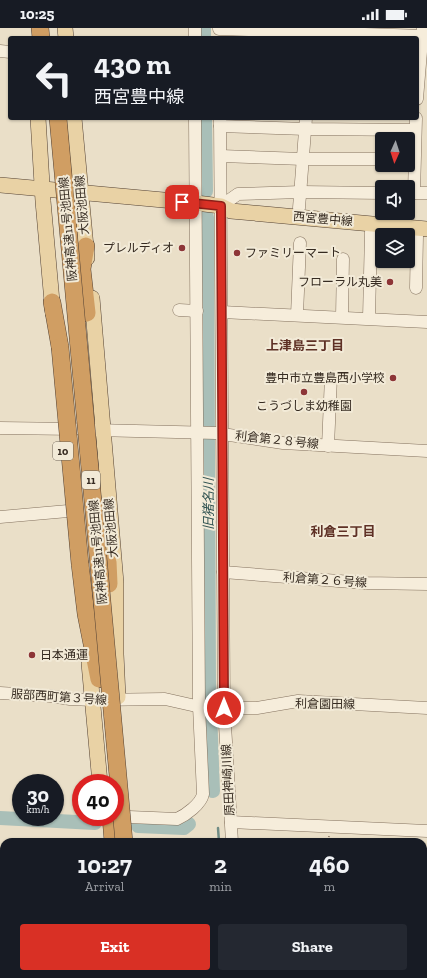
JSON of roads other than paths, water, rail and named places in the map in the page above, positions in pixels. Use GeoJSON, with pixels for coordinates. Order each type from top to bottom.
{"type":"FeatureCollection","features":[{"type":"Feature","properties":{"kind":"highway","name":"阪神高速11号池田線"},"geometry":{"type":"LineString","coordinates":[[48,120],[107,774]]}},
{"type":"Feature","properties":{"kind":"highway","name":"阪神高速11号池田線"},"geometry":{"type":"LineString","coordinates":[[58,120],[116,706],[124,838]]}},
{"type":"Feature","properties":{"kind":"highway","name":"11"},"geometry":{"type":"LineString","coordinates":[[86,246],[82,269],[108,562],[108,605],[116,706]]}},
{"type":"Feature","properties":{"kind":"highway","name":"11"},"geometry":{"type":"LineString","coordinates":[[52,302],[60,347],[86,614],[99,678]]}},
{"type":"Feature","properties":{"kind":"highway"},"geometry":{"type":"LineString","coordinates":[[112,826],[113,838]]}},
{"type":"Feature","properties":{"kind":"main road","name":"10"},"geometry":{"type":"LineString","coordinates":[[38,120],[54,348],[68,511],[75,584],[88,654],[99,774]]}},
{"type":"Feature","properties":{"kind":"main road","name":"大阪池田線"},"geometry":{"type":"LineString","coordinates":[[74,120],[93,311],[116,583],[116,706],[131,838]]}},
{"type":"Feature","properties":{"kind":"main road","name":"西宮豊中線"},"geometry":{"type":"LineString","coordinates":[[0,185],[196,203],[221,206],[231,211],[314,218],[417,234]]}},
{"type":"Feature","properties":{"kind":"main road","name":"西宮豊中線"},"geometry":{"type":"LineString","coordinates":[[221,206],[232,202],[427,220]]}},
{"type":"Feature","properties":{"kind":"main road"},"geometry":{"type":"LineString","coordinates":[[314,218],[331,227],[371,232],[417,234]]}},
{"type":"Feature","properties":{"kind":"main road"},"geometry":{"type":"LineString","coordinates":[[104,826],[106,838]]}},
{"type":"Feature","properties":{"kind":"street"},"geometry":{"type":"LineString","coordinates":[[219,32],[423,32],[419,84]]}},
{"type":"Feature","properties":{"kind":"street"},"geometry":{"type":"LineString","coordinates":[[129,817],[177,820],[184,816],[202,798],[203,794],[195,120]]}},
{"type":"Feature","properties":{"kind":"street"},"geometry":{"type":"LineString","coordinates":[[220,122],[415,124]]}},
{"type":"Feature","properties":{"kind":"street","name":"原田神崎川線"},"geometry":{"type":"LineString","coordinates":[[220,122],[222,312],[220,433],[224,572],[220,708],[232,838]]}},
{"type":"Feature","properties":{"kind":"street"},"geometry":{"type":"LineString","coordinates":[[299,208],[306,123]]}},
{"type":"Feature","properties":{"kind":"street"},"geometry":{"type":"LineString","coordinates":[[221,156],[303,159],[375,159]]}},
{"type":"Feature","properties":{"kind":"street"},"geometry":{"type":"LineString","coordinates":[[221,206],[238,194],[301,192],[375,193]]}},
{"type":"Feature","properties":{"kind":"street"},"geometry":{"type":"LineString","coordinates":[[415,193],[427,193]]}},
{"type":"Feature","properties":{"kind":"street"},"geometry":{"type":"LineString","coordinates":[[369,318],[371,232]]}},
{"type":"Feature","properties":{"kind":"street"},"geometry":{"type":"LineString","coordinates":[[416,288],[417,234]]}},
{"type":"Feature","properties":{"kind":"street"},"geometry":{"type":"LineString","coordinates":[[297,315],[300,243]]}},
{"type":"Feature","properties":{"kind":"street"},"geometry":{"type":"LineString","coordinates":[[342,259],[342,317]]}},
{"type":"Feature","properties":{"kind":"street"},"geometry":{"type":"LineString","coordinates":[[179,310],[197,310]]}},
{"type":"Feature","properties":{"kind":"street"},"geometry":{"type":"LineString","coordinates":[[222,312],[427,322]]}},
{"type":"Feature","properties":{"kind":"street"},"geometry":{"type":"LineString","coordinates":[[328,446],[331,377]]}},
{"type":"Feature","properties":{"kind":"street","name":"利倉第２８号線"},"geometry":{"type":"LineString","coordinates":[[0,428],[220,433],[283,443],[427,451]]}},
{"type":"Feature","properties":{"kind":"street"},"geometry":{"type":"LineString","coordinates":[[0,517],[68,511]]}},
{"type":"Feature","properties":{"kind":"street","name":"利倉第２６号線"},"geometry":{"type":"LineString","coordinates":[[224,572],[365,584],[427,584]]}},
{"type":"Feature","properties":{"kind":"street","name":"服部西町第３号線"},"geometry":{"type":"LineString","coordinates":[[0,693],[93,700],[116,706],[165,700],[201,706]]}},
{"type":"Feature","properties":{"kind":"street","name":"利倉園田線"},"geometry":{"type":"LineString","coordinates":[[201,706],[220,708],[257,708],[298,701],[427,708]]}},
{"type":"Feature","properties":{"kind":"street"},"geometry":{"type":"LineString","coordinates":[[231,822],[427,831]]}},
{"type":"Feature","properties":{"kind":"waterway","name":"旧猪名川"},"geometry":{"type":"LineString","coordinates":[[204,28],[204,36]]}},
{"type":"Feature","properties":{"kind":"waterway","name":"旧猪名川"},"geometry":{"type":"LineString","coordinates":[[205,120],[206,191]]}},
{"type":"Feature","properties":{"kind":"waterway","name":"旧猪名川"},"geometry":{"type":"LineString","coordinates":[[207,217],[209,684],[213,791]]}},
{"type":"Feature","properties":{"kind":"waterway"},"geometry":{"type":"LineString","coordinates":[[0,818],[72,822]]}},
{"type":"Feature","properties":{"kind":"waterway"},"geometry":{"type":"LineString","coordinates":[[138,826],[184,828],[189,824]]}},
{"type":"Feature","properties":{"kind":"waterway","name":"旧猪名川"},"geometry":{"type":"LineString","coordinates":[[218,828],[219,838]]}},
{"type":"Feature","properties":{"kind":"place","name":"プレルディオ"},"geometry":{"type":"Point","coordinates":[182,248]}},
{"type":"Feature","properties":{"kind":"place","name":"ファミリーマート"},"geometry":{"type":"Point","coordinates":[237,253]}},
{"type":"Feature","properties":{"kind":"place","name":"フローラル丸美"},"geometry":{"type":"Point","coordinates":[390,282]}},
{"type":"Feature","properties":{"kind":"place","name":"豊中市立豊島西小学校"},"geometry":{"type":"Point","coordinates":[393,378]}},
{"type":"Feature","properties":{"kind":"place","name":"こうづしま幼稚園"},"geometry":{"type":"Point","coordinates":[304,392]}},
{"type":"Feature","properties":{"kind":"place","name":"日本通運"},"geometry":{"type":"Point","coordinates":[32,655]}},
{"type":"Feature","properties":{"kind":"district","name":"上津島三丁目"},"geometry":{"type":"Point","coordinates":[305,345]}},
{"type":"Feature","properties":{"kind":"district","name":"利倉三丁目"},"geometry":{"type":"Point","coordinates":[343,531]}}]}
